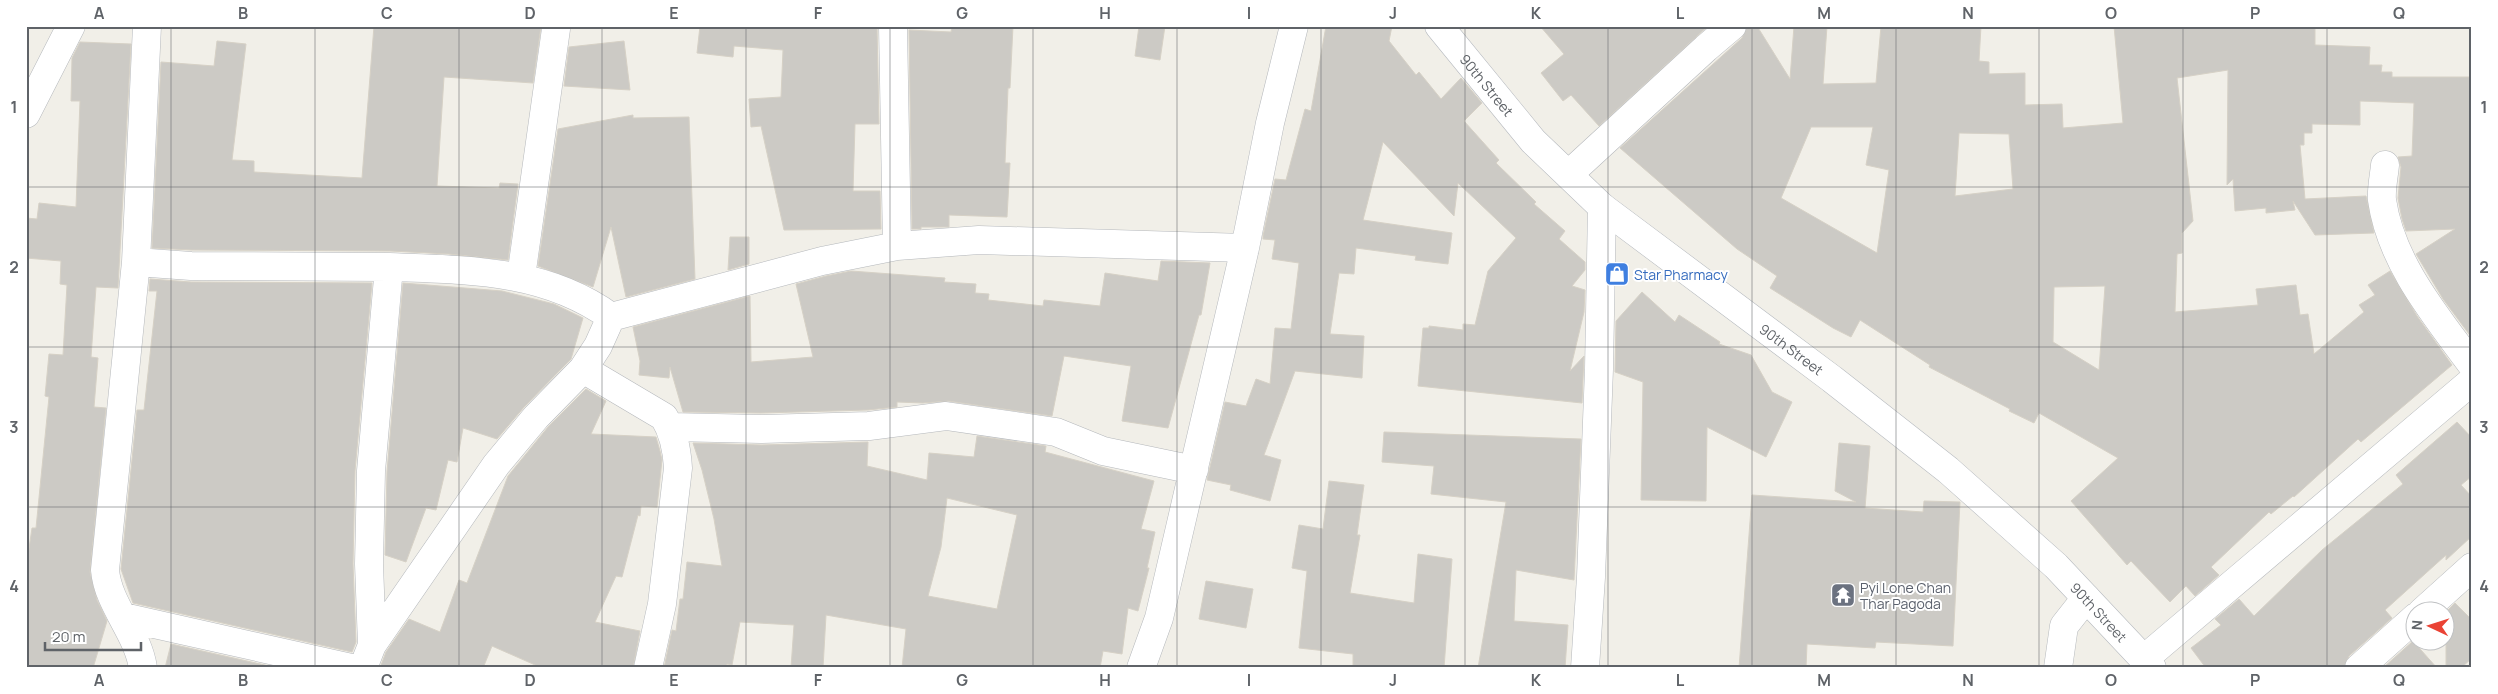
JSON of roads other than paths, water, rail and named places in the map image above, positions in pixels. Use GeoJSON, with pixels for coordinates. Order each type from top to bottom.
{"type":"FeatureCollection","features":[{"type":"Feature","properties":{"kind":"street"},"geometry":{"type":"LineString","coordinates":[[26,114],[71,26]]}},
{"type":"Feature","properties":{"kind":"street"},"geometry":{"type":"LineString","coordinates":[[143,668],[141,654],[106,580],[105,570],[136,262],[147,26]]}},
{"type":"Feature","properties":{"kind":"street"},"geometry":{"type":"LineString","coordinates":[[893,26],[897,246]]}},
{"type":"Feature","properties":{"kind":"street"},"geometry":{"type":"LineString","coordinates":[[1141,668],[1159,618],[1245,248],[1270,123],[1294,26]]}},
{"type":"Feature","properties":{"kind":"street","name":"90th Street"},"geometry":{"type":"LineString","coordinates":[[1439,26],[1533,141],[1602,207],[1832,379],[1948,470],[2056,566],[2148,663]]}},
{"type":"Feature","properties":{"kind":"street"},"geometry":{"type":"LineString","coordinates":[[1569,174],[1732,26]]}},
{"type":"Feature","properties":{"kind":"street"},"geometry":{"type":"LineString","coordinates":[[521,277],[556,29]]}},
{"type":"Feature","properties":{"kind":"street"},"geometry":{"type":"LineString","coordinates":[[2385,165],[2382,199],[2396,250],[2427,304],[2472,365]]}},
{"type":"Feature","properties":{"kind":"street"},"geometry":{"type":"LineString","coordinates":[[1585,668],[1591,577],[1599,369],[1602,207]]}},
{"type":"Feature","properties":{"kind":"street"},"geometry":{"type":"LineString","coordinates":[[136,262],[191,266],[389,267],[488,272],[521,277],[554,286],[575,295],[611,317],[822,261],[897,246],[979,240],[1245,248]]}},
{"type":"Feature","properties":{"kind":"street"},"geometry":{"type":"LineString","coordinates":[[367,657],[371,471],[389,267]]}},
{"type":"Feature","properties":{"kind":"street"},"geometry":{"type":"LineString","coordinates":[[367,657],[496,465],[531,423],[583,369],[598,346],[611,317]]}},
{"type":"Feature","properties":{"kind":"street"},"geometry":{"type":"LineString","coordinates":[[583,369],[664,417],[670,427],[677,453],[678,468],[662,604],[648,668]]}},
{"type":"Feature","properties":{"kind":"street"},"geometry":{"type":"LineString","coordinates":[[2148,663],[2472,381]]}},
{"type":"Feature","properties":{"kind":"street"},"geometry":{"type":"LineString","coordinates":[[670,427],[762,429],[869,426],[946,416],[1056,432],[1104,451],[1194,470]]}},
{"type":"Feature","properties":{"kind":"street"},"geometry":{"type":"LineString","coordinates":[[2433,602],[2472,567]]}},
{"type":"Feature","properties":{"kind":"street"},"geometry":{"type":"LineString","coordinates":[[2058,668],[2064,626],[2086,598]]}},
{"type":"Feature","properties":{"kind":"street"},"geometry":{"type":"LineString","coordinates":[[123,617],[351,668]]}},
{"type":"Feature","properties":{"kind":"street"},"geometry":{"type":"LineString","coordinates":[[2359,668],[2406,627]]}},
{"type":"Feature","properties":{"kind":"place","name":"Star Pharmacy"},"geometry":{"type":"Point","coordinates":[1617,274]}},
{"type":"Feature","properties":{"kind":"place","name":"Pyi Lone Chan Thar Pagoda"},"geometry":{"type":"Point","coordinates":[1843,595]}}]}
